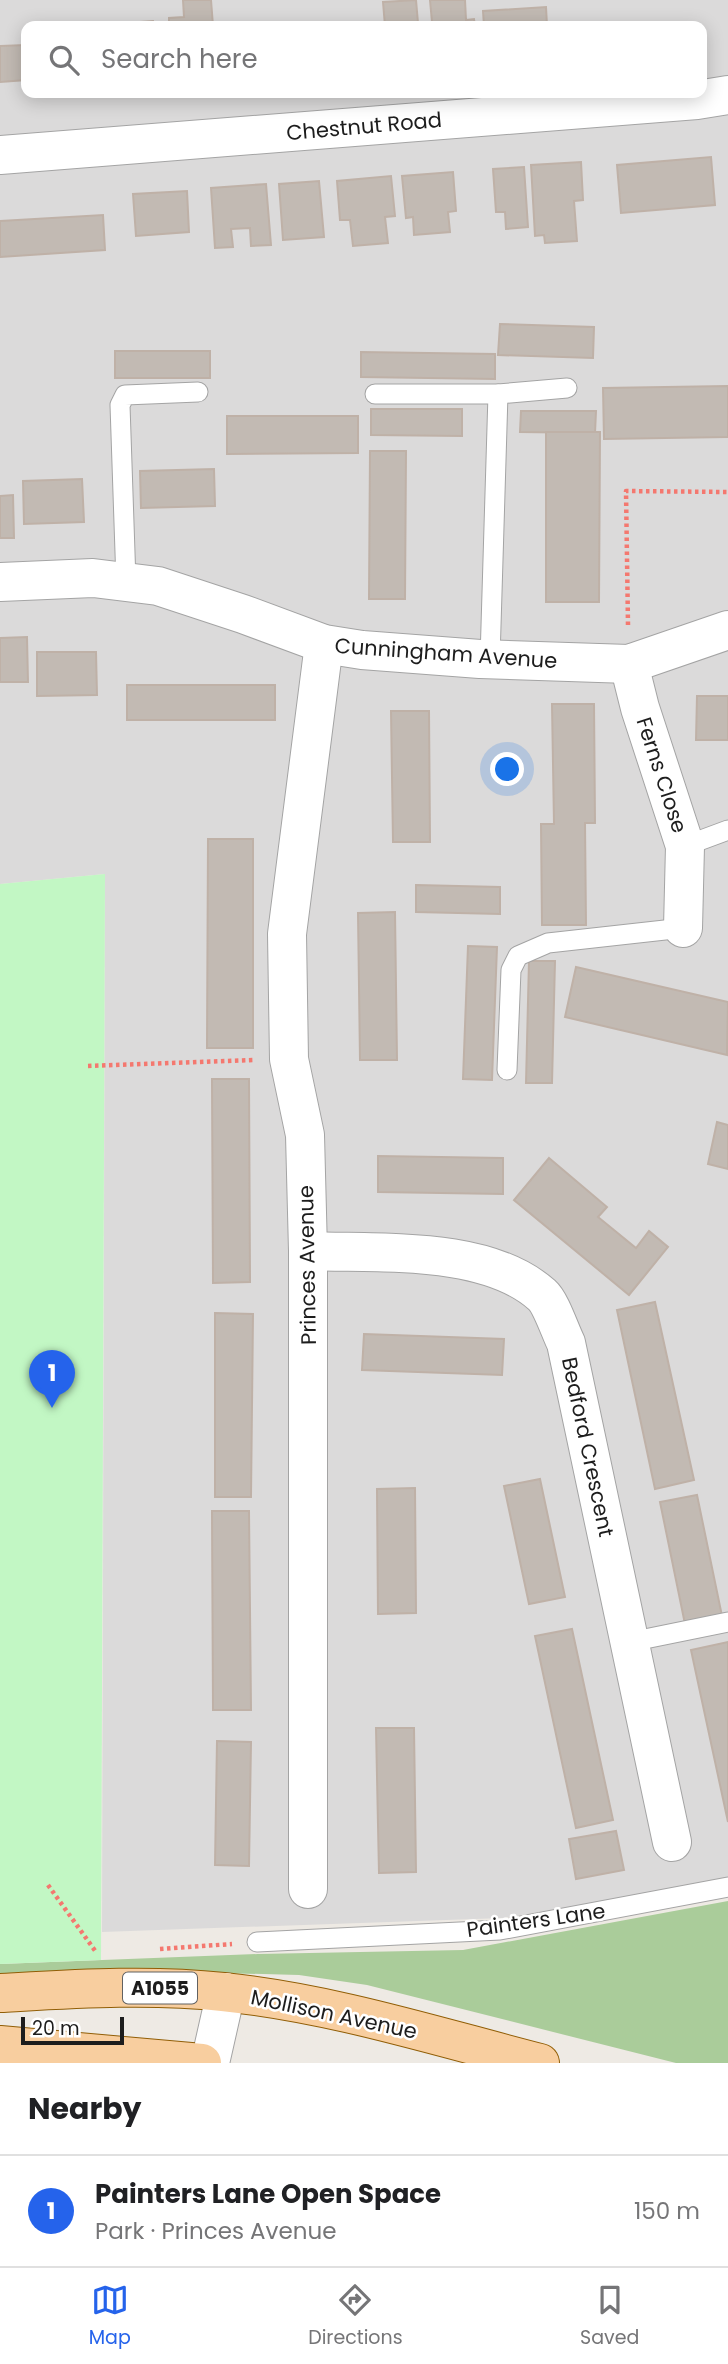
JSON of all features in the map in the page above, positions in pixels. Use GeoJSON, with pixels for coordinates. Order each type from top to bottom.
{"type":"FeatureCollection","features":[{"type":"Feature","properties":{"kind":"main road","name":"Mollison Avenue"},"geometry":{"type":"LineString","coordinates":[[0,1993],[104,1988],[182,1988],[226,1992],[319,2007],[540,2063]]}},
{"type":"Feature","properties":{"kind":"main road"},"geometry":{"type":"LineString","coordinates":[[0,2045],[124,2059],[202,2063]]}},
{"type":"Feature","properties":{"kind":"street","name":"Chestnut Road"},"geometry":{"type":"LineString","coordinates":[[0,155],[698,100],[728,95]]}},
{"type":"Feature","properties":{"kind":"street","name":"Cunningham Avenue"},"geometry":{"type":"LineString","coordinates":[[0,582],[93,578],[158,586],[324,645],[490,659],[629,664],[728,630]]}},
{"type":"Feature","properties":{"kind":"street","name":"Princes Avenue"},"geometry":{"type":"LineString","coordinates":[[308,1889],[308,1251],[305,1135],[289,1059],[287,934],[324,645]]}},
{"type":"Feature","properties":{"kind":"street","name":"Ferns Close"},"geometry":{"type":"LineString","coordinates":[[629,664],[644,721],[685,846],[683,928]]}},
{"type":"Feature","properties":{"kind":"street","name":"Bedford Crescent"},"geometry":{"type":"LineString","coordinates":[[308,1251],[457,1257],[508,1272],[544,1296],[566,1343],[672,1842]]}},
{"type":"Feature","properties":{"kind":"street"},"geometry":{"type":"LineString","coordinates":[[210,2063],[226,1992]]}},
{"type":"Feature","properties":{"kind":"lane"},"geometry":{"type":"LineString","coordinates":[[376,394],[498,394],[567,388]]}},
{"type":"Feature","properties":{"kind":"lane"},"geometry":{"type":"LineString","coordinates":[[126,582],[120,405],[125,395],[198,392]]}},
{"type":"Feature","properties":{"kind":"lane"},"geometry":{"type":"LineString","coordinates":[[490,659],[498,394]]}},
{"type":"Feature","properties":{"kind":"lane"},"geometry":{"type":"LineString","coordinates":[[685,846],[728,830]]}},
{"type":"Feature","properties":{"kind":"lane"},"geometry":{"type":"LineString","coordinates":[[508,1070],[511,970],[518,956],[548,943],[683,928]]}},
{"type":"Feature","properties":{"kind":"lane"},"geometry":{"type":"LineString","coordinates":[[630,1642],[728,1622]]}},
{"type":"Feature","properties":{"kind":"lane","name":"Painters Lane"},"geometry":{"type":"LineString","coordinates":[[257,1942],[500,1930],[728,1888]]}},
{"type":"Feature","properties":{"kind":"path"},"geometry":{"type":"LineString","coordinates":[[629,664],[626,491],[728,492]]}},
{"type":"Feature","properties":{"kind":"path"},"geometry":{"type":"LineString","coordinates":[[88,1066],[289,1059]]}},
{"type":"Feature","properties":{"kind":"path"},"geometry":{"type":"LineString","coordinates":[[48,1885],[96,1953]]}},
{"type":"Feature","properties":{"kind":"shaded area"},"geometry":{"type":"Polygon","coordinates":[[[0,0],[728,0],[728,1880],[503,1918],[102,1932],[105,874],[0,884],[0,0]]]}},
{"type":"Feature","properties":{"kind":"green space"},"geometry":{"type":"Polygon","coordinates":[[[105,874],[101,1960],[0,1964],[0,884],[105,874]]]}},
{"type":"Feature","properties":{"kind":"green space"},"geometry":{"type":"Polygon","coordinates":[[[728,1901],[728,2063],[676,2063],[367,1985],[299,1975],[145,1971],[0,1978],[0,1964],[258,1954],[463,1950],[728,1901]]]}},
{"type":"Feature","properties":{"kind":"building"},"geometry":{"type":"Polygon","coordinates":[[[183,0],[211,0],[213,21],[169,21],[169,18],[184,17],[183,0]]]}},
{"type":"Feature","properties":{"kind":"building"},"geometry":{"type":"Polygon","coordinates":[[[416,0],[418,21],[385,21],[383,2],[416,0]]]}},
{"type":"Feature","properties":{"kind":"building"},"geometry":{"type":"Polygon","coordinates":[[[430,0],[465,0],[466,20],[474,21],[432,21],[430,0]]]}},
{"type":"Feature","properties":{"kind":"building"},"geometry":{"type":"Polygon","coordinates":[[[546,7],[547,21],[484,21],[483,11],[546,7]]]}},
{"type":"Feature","properties":{"kind":"building"},"geometry":{"type":"Polygon","coordinates":[[[21,45],[21,80],[0,82],[0,46],[21,45]]]}},
{"type":"Feature","properties":{"kind":"building"},"geometry":{"type":"Polygon","coordinates":[[[711,157],[715,205],[621,213],[617,165],[711,157]]]}},
{"type":"Feature","properties":{"kind":"building"},"geometry":{"type":"Polygon","coordinates":[[[581,162],[583,200],[574,201],[577,241],[545,243],[544,235],[535,236],[531,165],[581,162]]]}},
{"type":"Feature","properties":{"kind":"building"},"geometry":{"type":"Polygon","coordinates":[[[524,167],[528,227],[506,229],[505,212],[496,212],[493,169],[524,167]]]}},
{"type":"Feature","properties":{"kind":"building"},"geometry":{"type":"Polygon","coordinates":[[[453,172],[456,211],[448,212],[450,232],[414,235],[413,217],[406,218],[402,176],[453,172]]]}},
{"type":"Feature","properties":{"kind":"building"},"geometry":{"type":"Polygon","coordinates":[[[391,176],[395,216],[385,217],[388,243],[353,246],[350,220],[340,220],[337,181],[391,176]]]}},
{"type":"Feature","properties":{"kind":"building"},"geometry":{"type":"Polygon","coordinates":[[[319,181],[324,237],[283,240],[279,184],[319,181]]]}},
{"type":"Feature","properties":{"kind":"building"},"geometry":{"type":"Polygon","coordinates":[[[266,184],[271,245],[251,246],[250,228],[231,229],[233,247],[215,248],[211,188],[266,184]]]}},
{"type":"Feature","properties":{"kind":"building"},"geometry":{"type":"Polygon","coordinates":[[[187,191],[189,232],[136,236],[133,194],[187,191]]]}},
{"type":"Feature","properties":{"kind":"building"},"geometry":{"type":"Polygon","coordinates":[[[103,215],[105,250],[0,257],[0,221],[103,215]]]}},
{"type":"Feature","properties":{"kind":"building"},"geometry":{"type":"Polygon","coordinates":[[[500,324],[594,327],[593,358],[498,355],[500,324]]]}},
{"type":"Feature","properties":{"kind":"building"},"geometry":{"type":"Polygon","coordinates":[[[115,351],[210,351],[210,378],[115,378],[115,351]]]}},
{"type":"Feature","properties":{"kind":"building"},"geometry":{"type":"Polygon","coordinates":[[[361,352],[495,354],[495,379],[361,377],[361,352]]]}},
{"type":"Feature","properties":{"kind":"building"},"geometry":{"type":"Polygon","coordinates":[[[728,386],[728,437],[604,439],[603,388],[728,386]]]}},
{"type":"Feature","properties":{"kind":"building"},"geometry":{"type":"Polygon","coordinates":[[[371,409],[462,409],[462,436],[371,435],[371,409]]]}},
{"type":"Feature","properties":{"kind":"building"},"geometry":{"type":"Polygon","coordinates":[[[521,411],[596,411],[595,433],[520,432],[521,411]]]}},
{"type":"Feature","properties":{"kind":"building"},"geometry":{"type":"Polygon","coordinates":[[[227,416],[358,416],[358,453],[227,454],[227,416]]]}},
{"type":"Feature","properties":{"kind":"building"},"geometry":{"type":"Polygon","coordinates":[[[546,432],[600,432],[599,602],[546,602],[546,432]]]}},
{"type":"Feature","properties":{"kind":"building"},"geometry":{"type":"Polygon","coordinates":[[[370,451],[406,451],[405,599],[369,599],[370,451]]]}},
{"type":"Feature","properties":{"kind":"building"},"geometry":{"type":"Polygon","coordinates":[[[214,469],[215,506],[141,508],[140,471],[214,469]]]}},
{"type":"Feature","properties":{"kind":"building"},"geometry":{"type":"Polygon","coordinates":[[[82,479],[84,522],[24,524],[23,481],[82,479]]]}},
{"type":"Feature","properties":{"kind":"building"},"geometry":{"type":"Polygon","coordinates":[[[13,495],[14,538],[0,538],[0,496],[13,495]]]}},
{"type":"Feature","properties":{"kind":"building"},"geometry":{"type":"Polygon","coordinates":[[[27,637],[28,682],[0,682],[0,638],[27,637]]]}},
{"type":"Feature","properties":{"kind":"building"},"geometry":{"type":"Polygon","coordinates":[[[37,652],[96,652],[97,695],[37,696],[37,652]]]}},
{"type":"Feature","properties":{"kind":"building"},"geometry":{"type":"Polygon","coordinates":[[[127,685],[275,685],[275,720],[127,720],[127,685]]]}},
{"type":"Feature","properties":{"kind":"building"},"geometry":{"type":"Polygon","coordinates":[[[697,696],[728,696],[728,740],[696,740],[697,696]]]}},
{"type":"Feature","properties":{"kind":"building"},"geometry":{"type":"Polygon","coordinates":[[[552,704],[594,704],[595,823],[585,823],[586,925],[542,925],[541,824],[554,824],[552,704]]]}},
{"type":"Feature","properties":{"kind":"building"},"geometry":{"type":"Polygon","coordinates":[[[391,711],[429,711],[430,842],[393,842],[391,711]]]}},
{"type":"Feature","properties":{"kind":"building"},"geometry":{"type":"Polygon","coordinates":[[[208,839],[253,839],[253,1048],[207,1048],[208,839]]]}},
{"type":"Feature","properties":{"kind":"building"},"geometry":{"type":"Polygon","coordinates":[[[416,885],[500,887],[500,914],[416,912],[416,885]]]}},
{"type":"Feature","properties":{"kind":"building"},"geometry":{"type":"Polygon","coordinates":[[[395,912],[397,1060],[360,1060],[358,913],[395,912]]]}},
{"type":"Feature","properties":{"kind":"building"},"geometry":{"type":"Polygon","coordinates":[[[468,946],[497,947],[492,1080],[463,1079],[468,946]]]}},
{"type":"Feature","properties":{"kind":"building"},"geometry":{"type":"Polygon","coordinates":[[[529,961],[555,961],[552,1083],[526,1083],[529,961]]]}},
{"type":"Feature","properties":{"kind":"building"},"geometry":{"type":"Polygon","coordinates":[[[576,967],[728,1002],[727,1055],[565,1017],[576,967]]]}},
{"type":"Feature","properties":{"kind":"building"},"geometry":{"type":"Polygon","coordinates":[[[212,1079],[249,1079],[250,1282],[213,1283],[212,1079]]]}},
{"type":"Feature","properties":{"kind":"building"},"geometry":{"type":"Polygon","coordinates":[[[717,1122],[728,1125],[728,1169],[708,1164],[717,1122]]]}},
{"type":"Feature","properties":{"kind":"building"},"geometry":{"type":"Polygon","coordinates":[[[378,1156],[503,1158],[503,1194],[378,1192],[378,1156]]]}},
{"type":"Feature","properties":{"kind":"building"},"geometry":{"type":"Polygon","coordinates":[[[549,1158],[607,1207],[598,1217],[636,1248],[649,1231],[668,1247],[629,1295],[514,1200],[549,1158]]]}},
{"type":"Feature","properties":{"kind":"building"},"geometry":{"type":"Polygon","coordinates":[[[655,1302],[694,1480],[655,1489],[617,1310],[655,1302]]]}},
{"type":"Feature","properties":{"kind":"building"},"geometry":{"type":"Polygon","coordinates":[[[215,1313],[253,1314],[251,1497],[215,1497],[215,1313]]]}},
{"type":"Feature","properties":{"kind":"building"},"geometry":{"type":"Polygon","coordinates":[[[364,1334],[504,1339],[502,1375],[362,1370],[364,1334]]]}},
{"type":"Feature","properties":{"kind":"building"},"geometry":{"type":"Polygon","coordinates":[[[540,1479],[565,1597],[529,1604],[504,1486],[540,1479]]]}},
{"type":"Feature","properties":{"kind":"building"},"geometry":{"type":"Polygon","coordinates":[[[415,1488],[416,1613],[378,1614],[377,1489],[415,1488]]]}},
{"type":"Feature","properties":{"kind":"building"},"geometry":{"type":"Polygon","coordinates":[[[697,1495],[722,1616],[685,1624],[660,1502],[697,1495]]]}},
{"type":"Feature","properties":{"kind":"building"},"geometry":{"type":"Polygon","coordinates":[[[212,1511],[249,1511],[251,1710],[213,1710],[212,1511]]]}},
{"type":"Feature","properties":{"kind":"building"},"geometry":{"type":"Polygon","coordinates":[[[572,1629],[613,1820],[576,1828],[535,1636],[572,1629]]]}},
{"type":"Feature","properties":{"kind":"building"},"geometry":{"type":"Polygon","coordinates":[[[728,1642],[728,1822],[691,1650],[728,1642]]]}},
{"type":"Feature","properties":{"kind":"building"},"geometry":{"type":"Polygon","coordinates":[[[376,1728],[414,1728],[416,1872],[379,1873],[376,1728]]]}},
{"type":"Feature","properties":{"kind":"building"},"geometry":{"type":"Polygon","coordinates":[[[217,1741],[251,1742],[249,1866],[215,1865],[217,1741]]]}},
{"type":"Feature","properties":{"kind":"building"},"geometry":{"type":"Polygon","coordinates":[[[616,1831],[624,1870],[576,1879],[569,1839],[616,1831]]]}},
{"type":"Feature","properties":{"kind":"place","name":"Painters Lane Open Space"},"geometry":{"type":"Point","coordinates":[52,1408]}}]}
